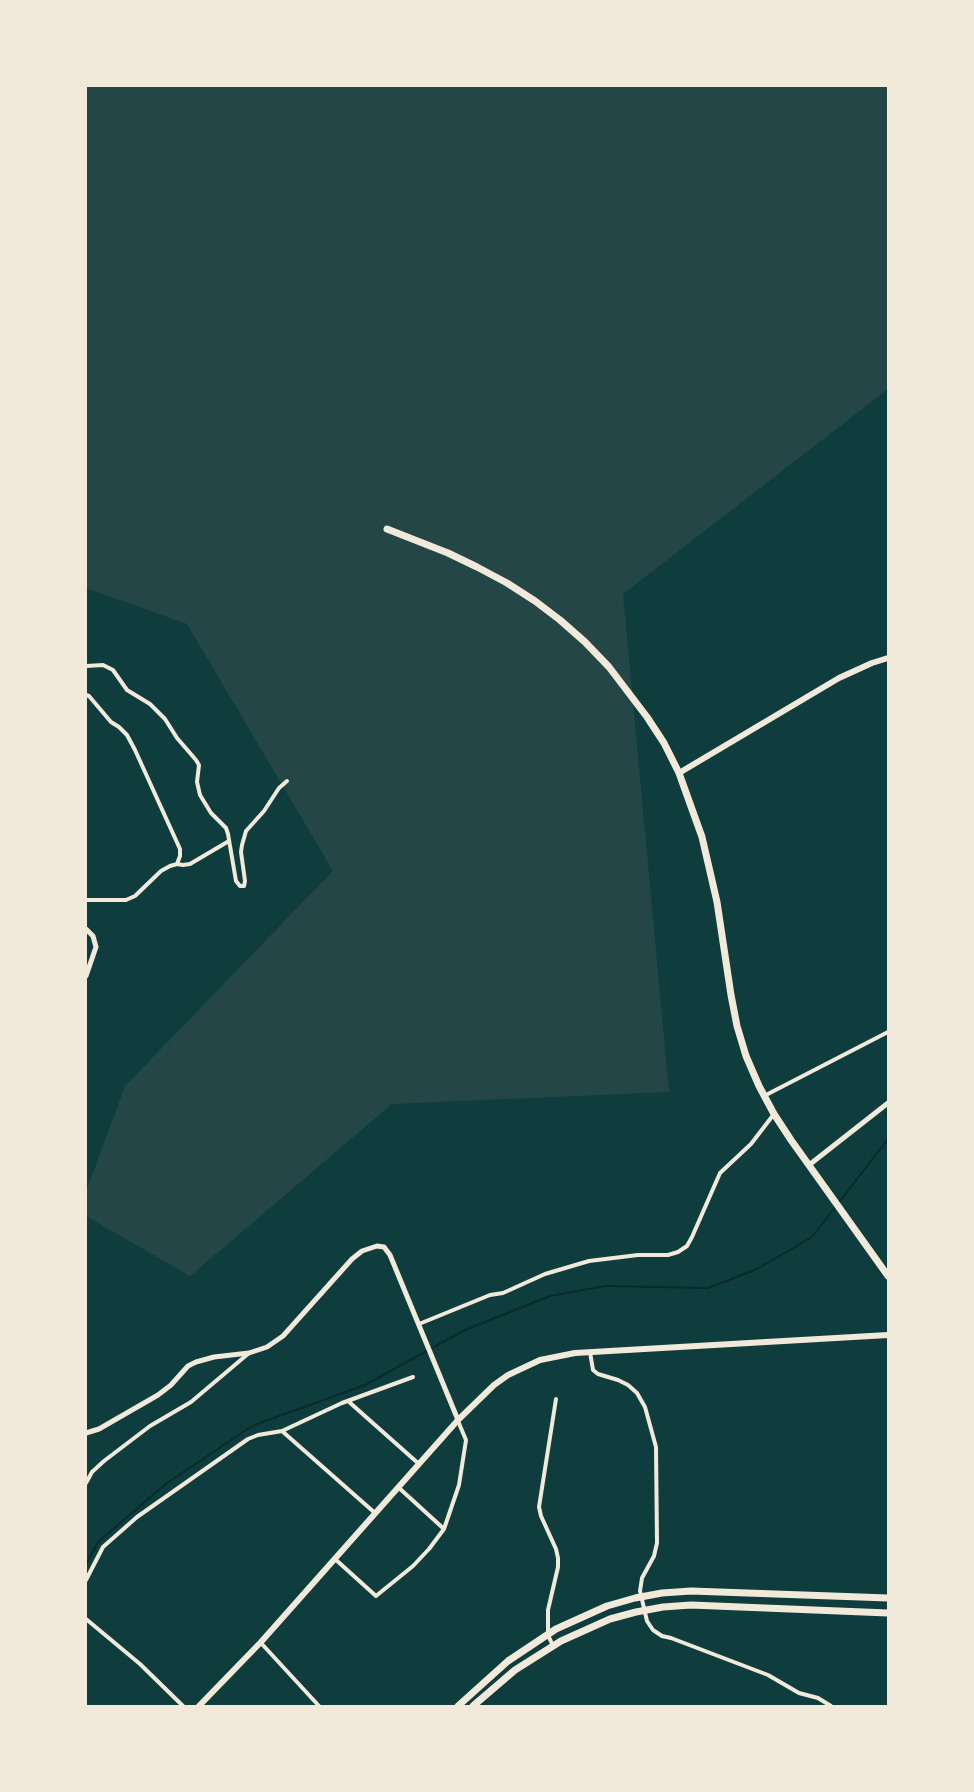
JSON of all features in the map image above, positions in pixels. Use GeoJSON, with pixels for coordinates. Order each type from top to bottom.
{"type":"FeatureCollection","features":[{"type":"Feature","properties":{"kind":"highway"},"geometry":{"type":"LineString","coordinates":[[387,529],[428,544],[477,567],[507,583],[560,620],[593,650],[629,691],[664,743],[679,773],[702,837],[710,869],[737,1026],[746,1056],[774,1114],[888,1276]]}},
{"type":"Feature","properties":{"kind":"highway"},"geometry":{"type":"LineString","coordinates":[[458,1707],[508,1661],[548,1635],[607,1606],[641,1597],[691,1591],[888,1598]]}},
{"type":"Feature","properties":{"kind":"highway"},"geometry":{"type":"LineString","coordinates":[[473,1707],[515,1670],[553,1646],[602,1623],[644,1610],[691,1605],[888,1613]]}},
{"type":"Feature","properties":{"kind":"main road"},"geometry":{"type":"LineString","coordinates":[[679,773],[839,678],[888,658]]}},
{"type":"Feature","properties":{"kind":"main road"},"geometry":{"type":"LineString","coordinates":[[199,1707],[261,1642],[458,1420],[494,1385],[523,1366],[557,1356],[590,1352],[888,1335]]}},
{"type":"Feature","properties":{"kind":"street"},"geometry":{"type":"LineString","coordinates":[[86,666],[109,667],[127,690],[150,704],[165,719],[199,765],[197,782],[200,795],[226,828],[236,881],[242,887],[245,881],[242,845],[246,831],[286,781]]}},
{"type":"Feature","properties":{"kind":"street"},"geometry":{"type":"LineString","coordinates":[[86,695],[111,722],[127,735],[180,849],[177,864]]}},
{"type":"Feature","properties":{"kind":"street"},"geometry":{"type":"LineString","coordinates":[[86,900],[126,900],[135,896],[161,871],[177,864],[190,864],[230,842]]}},
{"type":"Feature","properties":{"kind":"street"},"geometry":{"type":"LineString","coordinates":[[86,929],[93,936],[96,947],[86,976]]}},
{"type":"Feature","properties":{"kind":"street"},"geometry":{"type":"LineString","coordinates":[[764,1096],[888,1032]]}},
{"type":"Feature","properties":{"kind":"street"},"geometry":{"type":"LineString","coordinates":[[809,1165],[888,1103]]}},
{"type":"Feature","properties":{"kind":"street"},"geometry":{"type":"LineString","coordinates":[[419,1324],[490,1295],[503,1293],[545,1274],[589,1261],[638,1255],[668,1255],[678,1252],[687,1246],[692,1238],[720,1173],[751,1144],[774,1114]]}},
{"type":"Feature","properties":{"kind":"street"},"geometry":{"type":"LineString","coordinates":[[86,1433],[99,1429],[158,1395],[171,1385],[188,1366],[196,1362],[214,1357],[249,1353],[267,1347],[275,1342],[352,1259],[362,1251],[374,1246],[384,1247],[389,1252],[466,1440],[459,1485],[444,1529],[413,1566],[376,1596],[335,1559]]}},
{"type":"Feature","properties":{"kind":"street"},"geometry":{"type":"LineString","coordinates":[[590,1352],[593,1370],[628,1385],[637,1393],[645,1407],[656,1447],[657,1543],[654,1556],[642,1578],[640,1591],[644,1610],[653,1630],[662,1636],[768,1675],[799,1693],[818,1698],[831,1707]]}},
{"type":"Feature","properties":{"kind":"street"},"geometry":{"type":"LineString","coordinates":[[86,1483],[98,1466],[121,1447],[150,1426],[191,1402],[249,1353]]}},
{"type":"Feature","properties":{"kind":"street"},"geometry":{"type":"LineString","coordinates":[[86,1580],[103,1547],[136,1517],[248,1439],[282,1431],[348,1401],[413,1377]]}},
{"type":"Feature","properties":{"kind":"street"},"geometry":{"type":"LineString","coordinates":[[553,1646],[548,1635],[548,1610],[558,1558],[541,1516],[540,1507],[556,1399]]}},
{"type":"Feature","properties":{"kind":"street"},"geometry":{"type":"LineString","coordinates":[[348,1401],[419,1464]]}},
{"type":"Feature","properties":{"kind":"street"},"geometry":{"type":"LineString","coordinates":[[282,1431],[375,1513]]}},
{"type":"Feature","properties":{"kind":"street"},"geometry":{"type":"LineString","coordinates":[[398,1487],[444,1529]]}},
{"type":"Feature","properties":{"kind":"street"},"geometry":{"type":"LineString","coordinates":[[86,1619],[140,1664],[183,1707]]}},
{"type":"Feature","properties":{"kind":"street"},"geometry":{"type":"LineString","coordinates":[[261,1642],[319,1707]]}},
{"type":"Feature","properties":{"kind":"shaded area"},"geometry":{"type":"Polygon","coordinates":[[[86,86],[888,86],[888,389],[623,594],[669,1092],[392,1104],[190,1276],[86,1216],[86,1192],[125,1086],[333,871],[187,624],[86,588],[86,86]]]}},
{"type":"Feature","properties":{"kind":"waterway"},"geometry":{"type":"LineString","coordinates":[[86,1564],[99,1541],[167,1483],[252,1426],[365,1385],[465,1330],[550,1296],[605,1286],[708,1288],[757,1269],[812,1237],[888,1139]]}}]}
